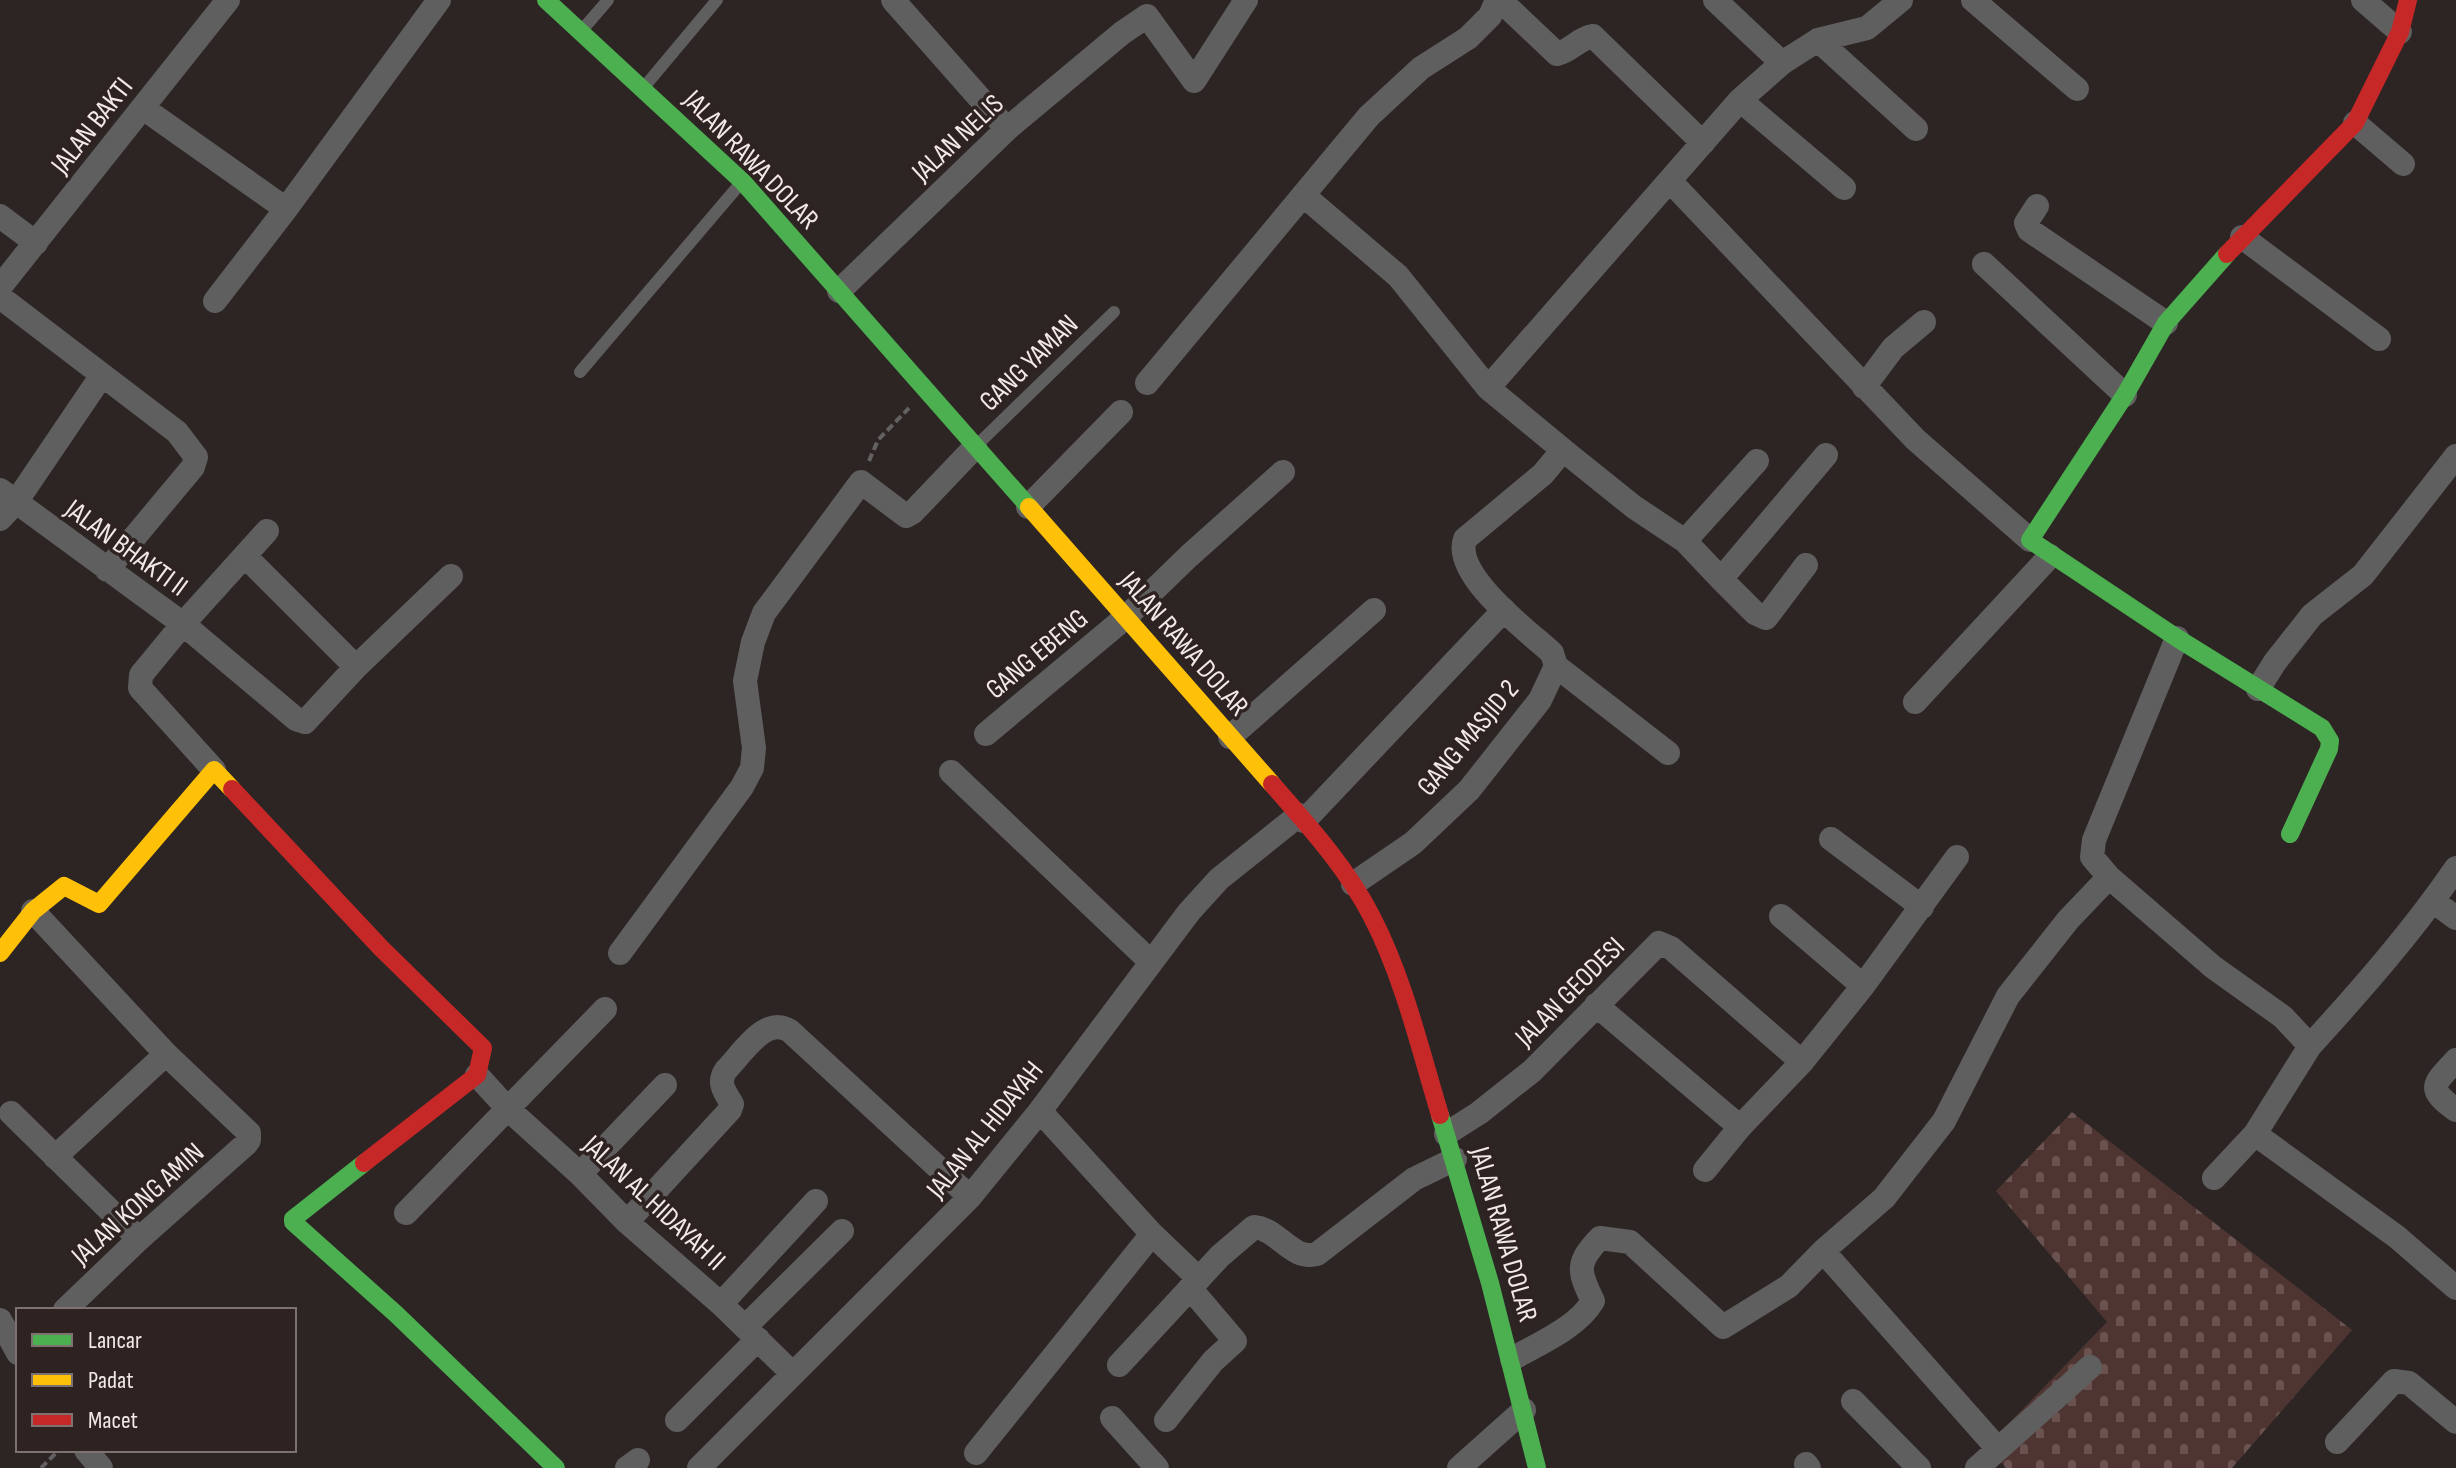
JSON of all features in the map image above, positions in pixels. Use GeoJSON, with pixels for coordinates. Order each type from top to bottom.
{"type":"FeatureCollection","features":[{"type":"Feature","properties":{"kind":"street","name":"JALAN BAKTI"},"geometry":{"type":"LineString","coordinates":[[0,287],[228,0]]}},
{"type":"Feature","properties":{"kind":"street"},"geometry":{"type":"LineString","coordinates":[[215,301],[439,0]]}},
{"type":"Feature","properties":{"kind":"street"},"geometry":{"type":"LineString","coordinates":[[893,0],[1007,129]]}},
{"type":"Feature","properties":{"kind":"street","name":"JALAN NELIS"},"geometry":{"type":"LineString","coordinates":[[839,291],[1007,129],[1122,33],[1147,16],[1194,81],[1246,0]]}},
{"type":"Feature","properties":{"kind":"street"},"geometry":{"type":"LineString","coordinates":[[1147,383],[1369,116],[1421,68],[1468,38],[1490,16],[1498,0],[1557,54],[1569,51],[1585,37],[1593,36],[1703,143]]}},
{"type":"Feature","properties":{"kind":"street"},"geometry":{"type":"LineString","coordinates":[[1715,0],[1782,63]]}},
{"type":"Feature","properties":{"kind":"street"},"geometry":{"type":"LineString","coordinates":[[1488,388],[1740,100],[1782,63],[1818,40],[1867,28],[1901,0]]}},
{"type":"Feature","properties":{"kind":"street"},"geometry":{"type":"LineString","coordinates":[[1973,0],[2077,89]]}},
{"type":"Feature","properties":{"kind":"street"},"geometry":{"type":"LineString","coordinates":[[2363,0],[2400,32]]}},
{"type":"Feature","properties":{"kind":"street"},"geometry":{"type":"LineString","coordinates":[[2030,540],[2125,395],[2166,323],[2242,237],[2355,123],[2400,32],[2408,0]]}},
{"type":"Feature","properties":{"kind":"street","name":"JALAN RAWA DOLAR"},"geometry":{"type":"LineString","coordinates":[[551,2],[743,182],[1301,818],[1353,884],[1373,918],[1389,959],[1455,1159],[1512,1359],[1537,1468]]}},
{"type":"Feature","properties":{"kind":"street"},"geometry":{"type":"LineString","coordinates":[[1818,40],[1916,129]]}},
{"type":"Feature","properties":{"kind":"street"},"geometry":{"type":"LineString","coordinates":[[1740,100],[1844,188]]}},
{"type":"Feature","properties":{"kind":"street"},"geometry":{"type":"LineString","coordinates":[[143,108],[286,209]]}},
{"type":"Feature","properties":{"kind":"street"},"geometry":{"type":"LineString","coordinates":[[2355,123],[2403,164]]}},
{"type":"Feature","properties":{"kind":"street"},"geometry":{"type":"LineString","coordinates":[[1670,181],[1915,439],[2030,540],[2177,638],[2322,728],[2330,741],[2290,834]]}},
{"type":"Feature","properties":{"kind":"street"},"geometry":{"type":"LineString","coordinates":[[1303,195],[1398,276],[1488,388],[1634,507],[1685,541],[1755,613],[1766,618],[1806,565]]}},
{"type":"Feature","properties":{"kind":"street"},"geometry":{"type":"LineString","coordinates":[[2037,206],[2026,223],[2029,230],[2166,323]]}},
{"type":"Feature","properties":{"kind":"street"},"geometry":{"type":"LineString","coordinates":[[0,216],[36,243]]}},
{"type":"Feature","properties":{"kind":"street"},"geometry":{"type":"LineString","coordinates":[[2242,237],[2379,339]]}},
{"type":"Feature","properties":{"kind":"street"},"geometry":{"type":"LineString","coordinates":[[1984,264],[2125,395]]}},
{"type":"Feature","properties":{"kind":"street"},"geometry":{"type":"LineString","coordinates":[[0,297],[177,432],[196,457],[193,467],[107,570]]}},
{"type":"Feature","properties":{"kind":"street"},"geometry":{"type":"LineString","coordinates":[[1864,387],[1893,348],[1924,322]]}},
{"type":"Feature","properties":{"kind":"street"},"geometry":{"type":"LineString","coordinates":[[5,504],[102,375]]}},
{"type":"Feature","properties":{"kind":"street"},"geometry":{"type":"LineString","coordinates":[[1028,507],[1121,412]]}},
{"type":"Feature","properties":{"kind":"street"},"geometry":{"type":"LineString","coordinates":[[620,953],[742,787],[752,768],[754,748],[745,681],[753,642],[764,613],[861,482],[906,516],[975,447]]}},
{"type":"Feature","properties":{"kind":"street","name":"GANG MASJID 2"},"geometry":{"type":"LineString","coordinates":[[1353,884],[1413,843],[1469,790],[1540,700],[1556,666],[1552,653],[1484,590],[1464,563],[1462,546],[1465,539],[1543,474],[1563,450]]}},
{"type":"Feature","properties":{"kind":"street"},"geometry":{"type":"LineString","coordinates":[[1721,579],[1826,455]]}},
{"type":"Feature","properties":{"kind":"street"},"geometry":{"type":"LineString","coordinates":[[2258,689],[2312,615],[2363,575],[2456,456]]}},
{"type":"Feature","properties":{"kind":"street"},"geometry":{"type":"LineString","coordinates":[[1685,541],[1757,461]]}},
{"type":"Feature","properties":{"kind":"street","name":"GANG EBENG"},"geometry":{"type":"LineString","coordinates":[[986,734],[1126,617],[1283,472]]}},
{"type":"Feature","properties":{"kind":"street","name":"JALAN BHAKTI II"},"geometry":{"type":"LineString","coordinates":[[5,504],[183,624],[141,675],[140,688],[214,770]]}},
{"type":"Feature","properties":{"kind":"street"},"geometry":{"type":"LineString","coordinates":[[267,531],[183,624],[296,719],[305,722],[356,667],[451,576]]}},
{"type":"Feature","properties":{"kind":"street"},"geometry":{"type":"LineString","coordinates":[[245,556],[356,667]]}},
{"type":"Feature","properties":{"kind":"street"},"geometry":{"type":"LineString","coordinates":[[1915,702],[2050,556]]}},
{"type":"Feature","properties":{"kind":"street"},"geometry":{"type":"LineString","coordinates":[[1230,737],[1374,610]]}},
{"type":"Feature","properties":{"kind":"street","name":"JALAN AL HIDAYAH"},"geometry":{"type":"LineString","coordinates":[[699,1468],[970,1197],[1040,1111],[1189,912],[1219,879],[1301,818],[1504,610]]}},
{"type":"Feature","properties":{"kind":"street"},"geometry":{"type":"LineString","coordinates":[[2177,638],[2094,840],[2092,857],[2109,877],[2213,967],[2283,1017],[2310,1046]]}},
{"type":"Feature","properties":{"kind":"street"},"geometry":{"type":"LineString","coordinates":[[1556,666],[1668,753]]}},
{"type":"Feature","properties":{"kind":"street"},"geometry":{"type":"LineString","coordinates":[[0,953],[33,911],[64,886],[99,904],[214,770],[381,948],[483,1048],[477,1075],[293,1222],[419,1336],[556,1468]]}},
{"type":"Feature","properties":{"kind":"street"},"geometry":{"type":"LineString","coordinates":[[951,772],[1151,962]]}},
{"type":"Feature","properties":{"kind":"street"},"geometry":{"type":"LineString","coordinates":[[1831,839],[1922,907]]}},
{"type":"Feature","properties":{"kind":"street"},"geometry":{"type":"LineString","coordinates":[[1705,1170],[1740,1127],[1802,1062],[1863,986],[1957,857]]}},
{"type":"Feature","properties":{"kind":"street"},"geometry":{"type":"LineString","coordinates":[[2214,1178],[2255,1134],[2310,1046],[2352,1000],[2456,868]]}},
{"type":"Feature","properties":{"kind":"street"},"geometry":{"type":"LineString","coordinates":[[1512,1359],[1587,1311],[1593,1301],[1580,1277],[1580,1267],[1588,1251],[1600,1238],[1630,1242],[1723,1327],[1789,1286],[1823,1251],[1884,1198],[1944,1121],[2008,996],[2068,920],[2109,877]]}},
{"type":"Feature","properties":{"kind":"street"},"geometry":{"type":"LineString","coordinates":[[2433,901],[2456,918]]}},
{"type":"Feature","properties":{"kind":"street"},"geometry":{"type":"LineString","coordinates":[[33,911],[166,1054],[55,1157]]}},
{"type":"Feature","properties":{"kind":"street"},"geometry":{"type":"LineString","coordinates":[[1781,916],[1863,986]]}},
{"type":"Feature","properties":{"kind":"street","name":"JALAN GEODESI"},"geometry":{"type":"LineString","coordinates":[[1446,1134],[1479,1113],[1532,1071],[1662,943],[1802,1062]]}},
{"type":"Feature","properties":{"kind":"street"},"geometry":{"type":"LineString","coordinates":[[1596,1005],[1740,1127]]}},
{"type":"Feature","properties":{"kind":"street"},"geometry":{"type":"LineString","coordinates":[[406,1213],[605,1009]]}},
{"type":"Feature","properties":{"kind":"street"},"geometry":{"type":"LineString","coordinates":[[627,1222],[726,1116],[732,1104],[722,1086],[723,1075],[763,1032],[779,1025],[790,1031],[970,1197]]}},
{"type":"Feature","properties":{"kind":"street","name":"JALAN KONG AMIN"},"geometry":{"type":"LineString","coordinates":[[67,1308],[249,1140],[249,1133],[166,1054]]}},
{"type":"Feature","properties":{"kind":"street"},"geometry":{"type":"LineString","coordinates":[[2456,1060],[2436,1081],[2434,1089],[2437,1096],[2456,1110]]}},
{"type":"Feature","properties":{"kind":"street","name":"JALAN AL HIDAYAH II"},"geometry":{"type":"LineString","coordinates":[[477,1075],[508,1109],[580,1174],[627,1222],[721,1304],[792,1373]]}},
{"type":"Feature","properties":{"kind":"street"},"geometry":{"type":"LineString","coordinates":[[580,1174],[665,1085]]}},
{"type":"Feature","properties":{"kind":"street"},"geometry":{"type":"LineString","coordinates":[[1040,1111],[1152,1234],[1194,1284],[1235,1341],[1213,1361],[1166,1420]]}},
{"type":"Feature","properties":{"kind":"street"},"geometry":{"type":"LineString","coordinates":[[11,1113],[139,1239]]}},
{"type":"Feature","properties":{"kind":"street"},"geometry":{"type":"LineString","coordinates":[[2255,1134],[2397,1237],[2456,1288]]}},
{"type":"Feature","properties":{"kind":"street"},"geometry":{"type":"LineString","coordinates":[[1119,1365],[1220,1256],[1254,1227],[1266,1228],[1298,1253],[1308,1257],[1317,1254],[1414,1179],[1455,1159]]}},
{"type":"Feature","properties":{"kind":"street"},"geometry":{"type":"LineString","coordinates":[[721,1304],[816,1201]]}},
{"type":"Feature","properties":{"kind":"street"},"geometry":{"type":"LineString","coordinates":[[677,1420],[842,1231]]}},
{"type":"Feature","properties":{"kind":"street"},"geometry":{"type":"LineString","coordinates":[[976,1453],[1152,1234]]}},
{"type":"Feature","properties":{"kind":"street"},"geometry":{"type":"LineString","coordinates":[[1823,1251],[1998,1449]]}},
{"type":"Feature","properties":{"kind":"street"},"geometry":{"type":"LineString","coordinates":[[0,1320],[16,1349]]}},
{"type":"Feature","properties":{"kind":"street"},"geometry":{"type":"LineString","coordinates":[[1977,1468],[2090,1367]]}},
{"type":"Feature","properties":{"kind":"street"},"geometry":{"type":"LineString","coordinates":[[2337,1442],[2394,1381],[2409,1383],[2456,1422]]}},
{"type":"Feature","properties":{"kind":"street"},"geometry":{"type":"LineString","coordinates":[[1853,1401],[1919,1468]]}},
{"type":"Feature","properties":{"kind":"street"},"geometry":{"type":"LineString","coordinates":[[1459,1468],[1524,1410]]}},
{"type":"Feature","properties":{"kind":"street"},"geometry":{"type":"LineString","coordinates":[[1112,1418],[1157,1468]]}},
{"type":"Feature","properties":{"kind":"street"},"geometry":{"type":"LineString","coordinates":[[88,1452],[101,1468]]}},
{"type":"Feature","properties":{"kind":"lane"},"geometry":{"type":"LineString","coordinates":[[581,31],[608,0]]}},
{"type":"Feature","properties":{"kind":"lane"},"geometry":{"type":"LineString","coordinates":[[643,88],[717,0]]}},
{"type":"Feature","properties":{"kind":"lane"},"geometry":{"type":"LineString","coordinates":[[580,372],[724,200],[743,182]]}},
{"type":"Feature","properties":{"kind":"lane","name":"GANG YAMAN"},"geometry":{"type":"LineString","coordinates":[[975,447],[1114,312]]}},
{"type":"Feature","properties":{"kind":"path"},"geometry":{"type":"LineString","coordinates":[[861,482],[878,440],[915,402]]}},
{"type":"Feature","properties":{"kind":"path"},"geometry":{"type":"LineString","coordinates":[[41,1468],[57,1452]]}},
{"type":"Feature","properties":{"kind":"green space"},"geometry":{"type":"Polygon","coordinates":[[[2072,1112],[2352,1330],[2232,1468],[2006,1468],[1986,1447],[2107,1322],[1996,1191],[2072,1112]]]}},
{"type":"Feature","properties":{"kind":"traffic: fast"},"geometry":{"type":"LineString","coordinates":[[546,0],[743,182],[1029,507]]}},
{"type":"Feature","properties":{"kind":"traffic: fast"},"geometry":{"type":"LineString","coordinates":[[2227,254],[2166,323],[2125,395],[2030,540],[2177,638],[2322,728],[2330,741],[2329,749],[2290,834]]}},
{"type":"Feature","properties":{"kind":"traffic: fast"},"geometry":{"type":"LineString","coordinates":[[1440,1115],[1490,1283],[1537,1468]]}},
{"type":"Feature","properties":{"kind":"traffic: fast"},"geometry":{"type":"LineString","coordinates":[[364,1163],[293,1222],[396,1314],[556,1468]]}},
{"type":"Feature","properties":{"kind":"traffic: slow"},"geometry":{"type":"LineString","coordinates":[[1029,507],[1272,784]]}},
{"type":"Feature","properties":{"kind":"traffic: slow"},"geometry":{"type":"LineString","coordinates":[[0,953],[33,911],[64,886],[99,904],[214,770],[232,789]]}},
{"type":"Feature","properties":{"kind":"traffic: jam"},"geometry":{"type":"LineString","coordinates":[[2227,254],[2355,123],[2400,32],[2408,0]]}},
{"type":"Feature","properties":{"kind":"traffic: jam"},"geometry":{"type":"LineString","coordinates":[[1272,784],[1339,864],[1372,917],[1402,989],[1440,1115]]}},
{"type":"Feature","properties":{"kind":"traffic: jam"},"geometry":{"type":"LineString","coordinates":[[232,789],[381,948],[483,1048],[477,1075],[364,1163]]}}]}
